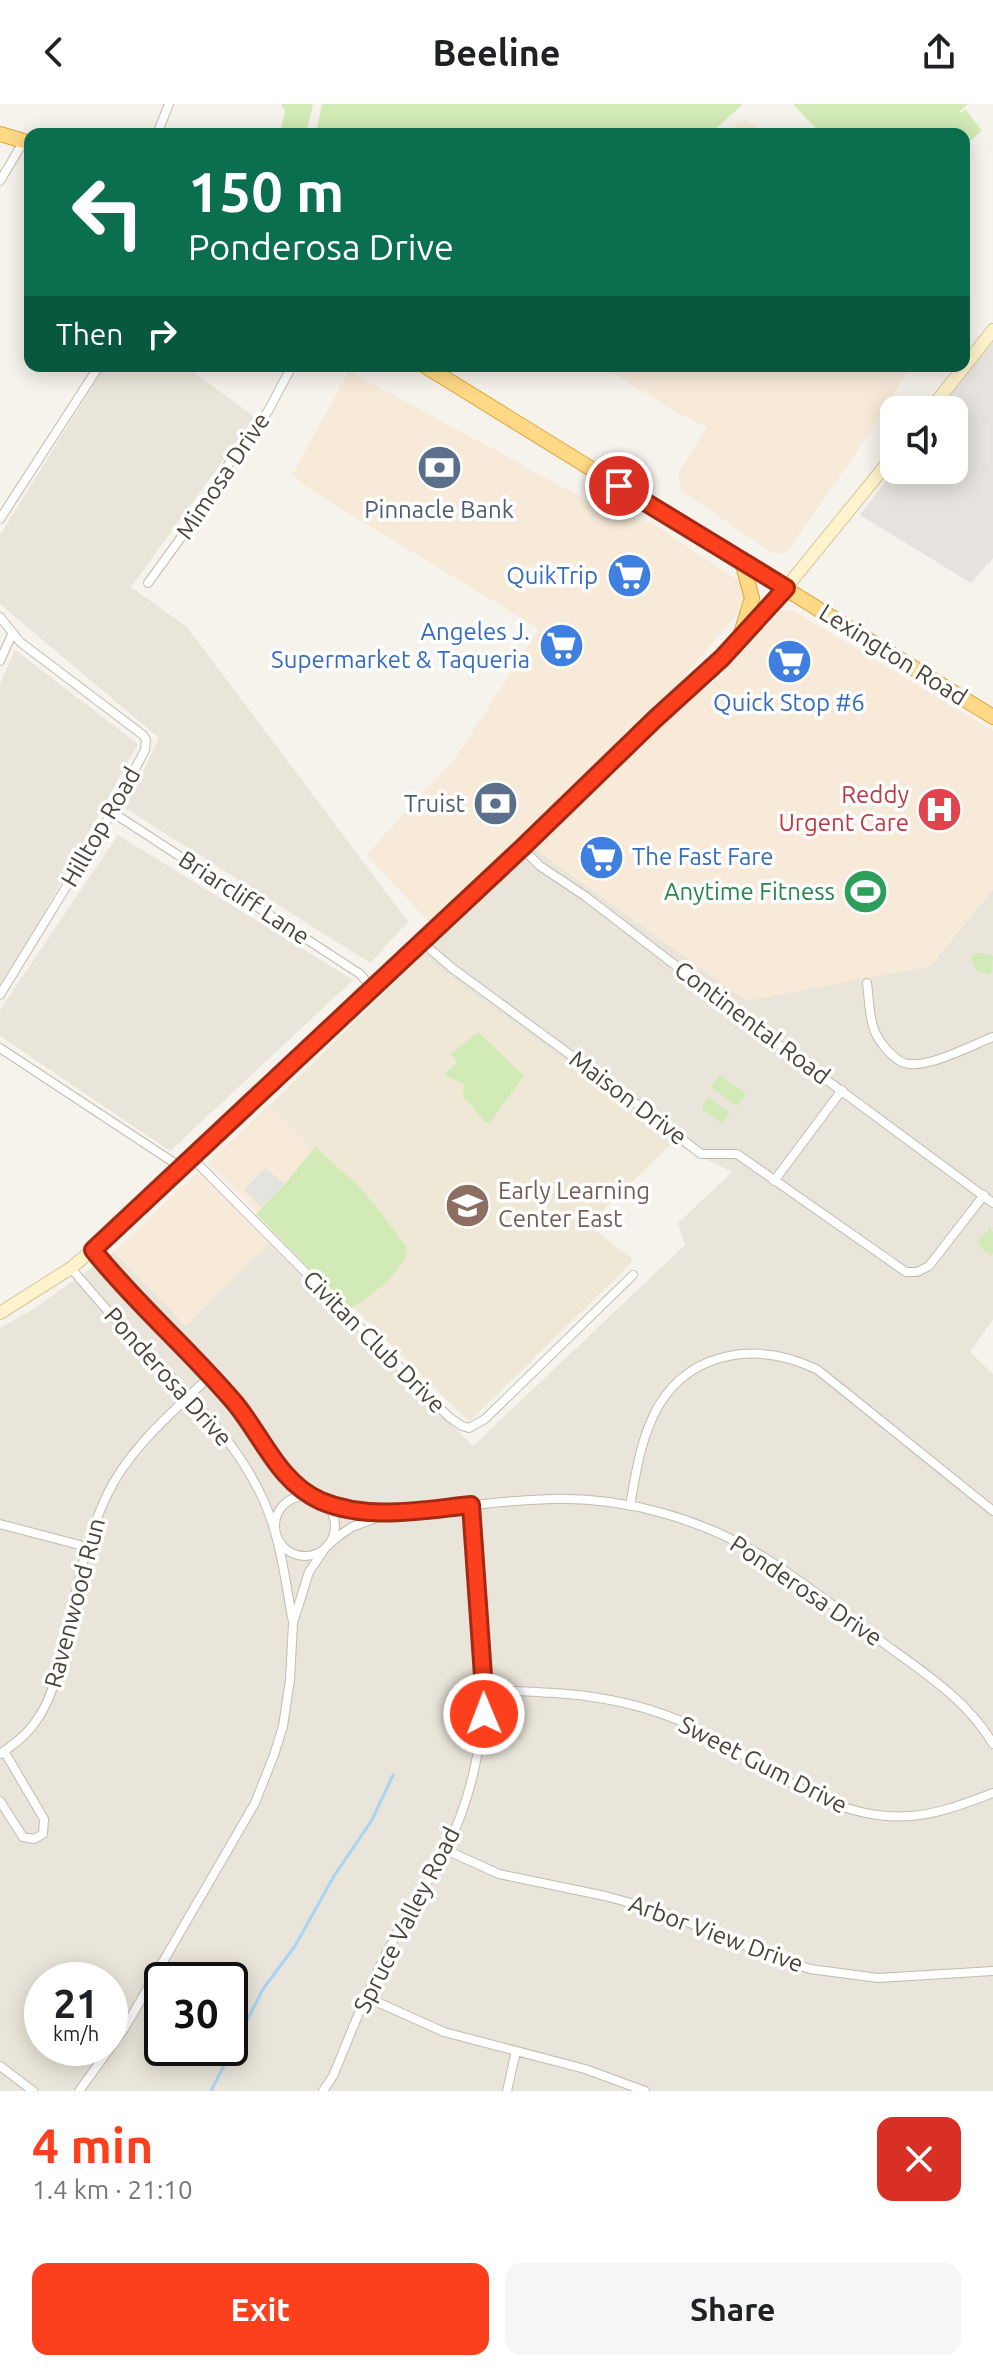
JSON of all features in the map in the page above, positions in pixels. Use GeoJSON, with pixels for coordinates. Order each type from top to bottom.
{"type":"FeatureCollection","features":[{"type":"Feature","properties":{"kind":"highway"},"geometry":{"type":"LineString","coordinates":[[0,134],[24,141]]}},
{"type":"Feature","properties":{"kind":"highway","name":"Lexington Road"},"geometry":{"type":"LineString","coordinates":[[435,372],[993,717]]}},
{"type":"Feature","properties":{"kind":"highway"},"geometry":{"type":"LineString","coordinates":[[739,640],[752,598],[742,562]]}},
{"type":"Feature","properties":{"kind":"main road"},"geometry":{"type":"LineString","coordinates":[[970,359],[993,330]]}},
{"type":"Feature","properties":{"kind":"main road"},"geometry":{"type":"LineString","coordinates":[[941,396],[960,372]]}},
{"type":"Feature","properties":{"kind":"main road"},"geometry":{"type":"LineString","coordinates":[[0,1313],[71,1268],[93,1250],[423,943],[739,640],[786,588],[880,472]]}},
{"type":"Feature","properties":{"kind":"street"},"geometry":{"type":"LineString","coordinates":[[159,128],[169,104]]}},
{"type":"Feature","properties":{"kind":"street"},"geometry":{"type":"LineString","coordinates":[[0,181],[24,146]]}},
{"type":"Feature","properties":{"kind":"street"},"geometry":{"type":"LineString","coordinates":[[0,519],[95,372]]}},
{"type":"Feature","properties":{"kind":"street","name":"Mimosa Drive"},"geometry":{"type":"LineString","coordinates":[[148,583],[268,411],[289,372]]}},
{"type":"Feature","properties":{"kind":"street","name":"Hilltop Road"},"geometry":{"type":"LineString","coordinates":[[0,617],[12,634],[146,740],[145,750],[112,812],[0,995]]}},
{"type":"Feature","properties":{"kind":"street"},"geometry":{"type":"LineString","coordinates":[[0,661],[12,634]]}},
{"type":"Feature","properties":{"kind":"street","name":"Briarcliff Lane"},"geometry":{"type":"LineString","coordinates":[[112,812],[360,974],[373,989]]}},
{"type":"Feature","properties":{"kind":"street","name":"Continental Road"},"geometry":{"type":"LineString","coordinates":[[522,848],[540,866],[585,896],[993,1203]]}},
{"type":"Feature","properties":{"kind":"street","name":"Maison Drive"},"geometry":{"type":"LineString","coordinates":[[423,943],[701,1154],[737,1154],[906,1272],[917,1272],[929,1266],[984,1195]]}},
{"type":"Feature","properties":{"kind":"street"},"geometry":{"type":"LineString","coordinates":[[867,983],[874,1030],[884,1047],[903,1062],[918,1064],[993,1038]]}},
{"type":"Feature","properties":{"kind":"street"},"geometry":{"type":"LineString","coordinates":[[0,1048],[182,1168]]}},
{"type":"Feature","properties":{"kind":"street"},"geometry":{"type":"LineString","coordinates":[[774,1181],[842,1090]]}},
{"type":"Feature","properties":{"kind":"street","name":"Civitan Club Drive"},"geometry":{"type":"LineString","coordinates":[[192,1158],[449,1417],[469,1428],[485,1419],[633,1275]]}},
{"type":"Feature","properties":{"kind":"street","name":"Ponderosa Drive"},"geometry":{"type":"LineString","coordinates":[[93,1250],[130,1295],[246,1417],[282,1471],[318,1500],[349,1509],[393,1513],[552,1499],[592,1500],[653,1510],[691,1522],[730,1538],[765,1558],[946,1689],[970,1713],[993,1744]]}},
{"type":"Feature","properties":{"kind":"street","name":"Ponderosa Drive"},"geometry":{"type":"LineString","coordinates":[[71,1268],[112,1317],[218,1427],[250,1472],[276,1535],[293,1623]]}},
{"type":"Feature","properties":{"kind":"street"},"geometry":{"type":"LineString","coordinates":[[630,1506],[644,1440],[659,1405],[691,1373],[717,1359],[750,1352],[788,1358],[818,1370],[993,1511]]}},
{"type":"Feature","properties":{"kind":"street","name":"Ravenwood Run"},"geometry":{"type":"LineString","coordinates":[[2,1753],[37,1721],[52,1691],[87,1547],[106,1497],[138,1447],[210,1376]]}},
{"type":"Feature","properties":{"kind":"street"},"geometry":{"type":"LineString","coordinates":[[79,2091],[124,2029],[255,1803],[274,1755],[283,1726],[290,1680],[293,1623],[304,1583],[316,1560],[326,1547],[334,1533],[332,1514],[318,1500],[299,1497],[282,1507],[277,1515],[276,1535],[280,1544],[296,1555],[315,1554],[326,1547]]}},
{"type":"Feature","properties":{"kind":"street","name":"Spruce Valley Road"},"geometry":{"type":"LineString","coordinates":[[323,2091],[333,2076],[393,1941],[446,1850],[474,1767],[484,1714],[484,1690],[471,1505]]}},
{"type":"Feature","properties":{"kind":"street","name":"Ponderosa Drive"},"geometry":{"type":"LineString","coordinates":[[326,1547],[352,1527],[393,1513]]}},
{"type":"Feature","properties":{"kind":"street"},"geometry":{"type":"LineString","coordinates":[[0,1524],[87,1547]]}},
{"type":"Feature","properties":{"kind":"street","name":"Sweet Gum Drive"},"geometry":{"type":"LineString","coordinates":[[484,1690],[581,1694],[660,1713],[707,1734],[823,1800],[863,1814],[892,1817],[924,1815],[993,1793]]}},
{"type":"Feature","properties":{"kind":"street"},"geometry":{"type":"LineString","coordinates":[[0,1801],[23,1837],[34,1839],[43,1834],[44,1819],[2,1753]]}},
{"type":"Feature","properties":{"kind":"street","name":"Arbor View Drive"},"geometry":{"type":"LineString","coordinates":[[446,1850],[499,1874],[637,1904],[810,1969],[878,1978],[993,1971]]}},
{"type":"Feature","properties":{"kind":"street"},"geometry":{"type":"LineString","coordinates":[[366,1997],[431,2028],[585,2069],[645,2091]]}},
{"type":"Feature","properties":{"kind":"street"},"geometry":{"type":"LineString","coordinates":[[507,2091],[516,2051]]}},
{"type":"Feature","properties":{"kind":"street"},"geometry":{"type":"LineString","coordinates":[[0,2066],[33,2091]]}},
{"type":"Feature","properties":{"kind":"shaded area"},"geometry":{"type":"Polygon","coordinates":[[[745,120],[759,128],[733,128],[745,120]]]}},
{"type":"Feature","properties":{"kind":"shaded area"},"geometry":{"type":"Polygon","coordinates":[[[993,340],[993,558],[971,583],[860,515],[883,484],[968,484],[968,396],[950,396],[993,340]]]}},
{"type":"Feature","properties":{"kind":"shaded area"},"geometry":{"type":"Polygon","coordinates":[[[101,372],[193,372],[255,417],[131,587],[187,627],[408,922],[370,963],[125,808],[159,738],[0,604],[0,535],[101,372]]]}},
{"type":"Feature","properties":{"kind":"shaded area"},"geometry":{"type":"Polygon","coordinates":[[[351,372],[611,513],[652,523],[742,583],[747,602],[675,687],[431,924],[366,855],[456,757],[539,629],[312,491],[292,475],[351,372]]]}},
{"type":"Feature","properties":{"kind":"shaded area"},"geometry":{"type":"Polygon","coordinates":[[[612,372],[907,372],[892,396],[880,396],[880,415],[786,553],[772,553],[682,491],[678,474],[707,427],[674,411],[612,372]]]}},
{"type":"Feature","properties":{"kind":"shaded area"},"geometry":{"type":"Polygon","coordinates":[[[782,610],[794,611],[993,731],[993,889],[931,966],[746,1001],[535,849],[672,714],[715,681],[782,610]]]}},
{"type":"Feature","properties":{"kind":"shaded area"},"geometry":{"type":"Polygon","coordinates":[[[15,650],[138,744],[0,992],[0,684],[15,650]]]}},
{"type":"Feature","properties":{"kind":"shaded area"},"geometry":{"type":"Polygon","coordinates":[[[118,835],[353,980],[170,1151],[0,1036],[0,1010],[118,835]]]}},
{"type":"Feature","properties":{"kind":"shaded area"},"geometry":{"type":"Polygon","coordinates":[[[535,849],[600,896],[930,966],[993,889],[993,1319],[970,1352],[993,1374],[993,2091],[0,2091],[0,1328],[32,1310],[114,1252],[186,1326],[269,1244],[473,1446],[685,1245],[678,1223],[732,1172],[672,1143],[422,956],[535,849]]]}},
{"type":"Feature","properties":{"kind":"shaded area","name":"Early Learning Center East"},"geometry":{"type":"Polygon","coordinates":[[[422,956],[672,1143],[588,1225],[634,1260],[469,1422],[288,1242],[348,1185],[269,1106],[422,956]]]}},
{"type":"Feature","properties":{"kind":"shaded area"},"geometry":{"type":"Polygon","coordinates":[[[269,1105],[348,1185],[288,1242],[208,1163],[269,1105]]]}},
{"type":"Feature","properties":{"kind":"shaded area"},"geometry":{"type":"Polygon","coordinates":[[[266,1168],[285,1184],[261,1207],[244,1189],[266,1168]]]}},
{"type":"Feature","properties":{"kind":"shaded area"},"geometry":{"type":"Polygon","coordinates":[[[197,1172],[269,1244],[186,1326],[114,1252],[197,1172]]]}},
{"type":"Feature","properties":{"kind":"green space"},"geometry":{"type":"Polygon","coordinates":[[[281,104],[313,104],[307,128],[281,128],[285,111],[281,104]]]}},
{"type":"Feature","properties":{"kind":"green space"},"geometry":{"type":"Polygon","coordinates":[[[322,104],[743,104],[717,128],[317,128],[322,104]]]}},
{"type":"Feature","properties":{"kind":"green space"},"geometry":{"type":"Polygon","coordinates":[[[793,104],[968,104],[957,114],[966,110],[982,131],[970,141],[970,128],[815,128],[793,104]]]}},
{"type":"Feature","properties":{"kind":"green space"},"geometry":{"type":"Polygon","coordinates":[[[979,953],[993,956],[992,973],[976,970],[970,957],[979,953]]]}},
{"type":"Feature","properties":{"kind":"green space"},"geometry":{"type":"Polygon","coordinates":[[[478,1032],[524,1076],[490,1123],[485,1122],[463,1096],[464,1084],[445,1073],[458,1062],[451,1054],[478,1032]]]}},
{"type":"Feature","properties":{"kind":"green space"},"geometry":{"type":"Polygon","coordinates":[[[720,1075],[746,1094],[737,1106],[711,1087],[720,1075]]]}},
{"type":"Feature","properties":{"kind":"green space"},"geometry":{"type":"Polygon","coordinates":[[[708,1097],[730,1113],[722,1123],[701,1108],[708,1097]]]}},
{"type":"Feature","properties":{"kind":"green space"},"geometry":{"type":"Polygon","coordinates":[[[315,1147],[362,1189],[407,1247],[401,1265],[394,1273],[352,1308],[347,1307],[256,1214],[315,1147]]]}},
{"type":"Feature","properties":{"kind":"green space"},"geometry":{"type":"Polygon","coordinates":[[[990,1228],[993,1232],[993,1253],[990,1256],[976,1242],[990,1228]]]}},
{"type":"Feature","properties":{"kind":"waterway"},"geometry":{"type":"LineString","coordinates":[[211,2091],[263,1989],[295,1946],[334,1876],[372,1820],[393,1775]]}},
{"type":"Feature","properties":{"kind":"place","name":"Pinnacle Bank"},"geometry":{"type":"Point","coordinates":[439,468]}},
{"type":"Feature","properties":{"kind":"place","name":"QuikTrip"},"geometry":{"type":"Point","coordinates":[629,576]}},
{"type":"Feature","properties":{"kind":"place","name":"Angeles J. Supermarket & Taqueria"},"geometry":{"type":"Point","coordinates":[561,646]}},
{"type":"Feature","properties":{"kind":"place","name":"Quick Stop #6"},"geometry":{"type":"Point","coordinates":[789,661]}},
{"type":"Feature","properties":{"kind":"place","name":"Truist"},"geometry":{"type":"Point","coordinates":[496,804]}},
{"type":"Feature","properties":{"kind":"place","name":"Reddy Urgent Care"},"geometry":{"type":"Point","coordinates":[940,809]}},
{"type":"Feature","properties":{"kind":"place","name":"The Fast Fare"},"geometry":{"type":"Point","coordinates":[601,857]}},
{"type":"Feature","properties":{"kind":"place","name":"Anytime Fitness"},"geometry":{"type":"Point","coordinates":[866,892]}},
{"type":"Feature","properties":{"kind":"place","name":"Early Learning Center East"},"geometry":{"type":"Point","coordinates":[467,1205]}},
{"type":"Feature","properties":{"kind":"route"},"geometry":{"type":"LineString","coordinates":[[484,1714],[471,1505],[393,1513],[363,1511],[335,1506],[306,1492],[276,1464],[233,1401],[130,1295],[93,1250],[406,959],[699,680],[786,588],[619,486]]}}]}
